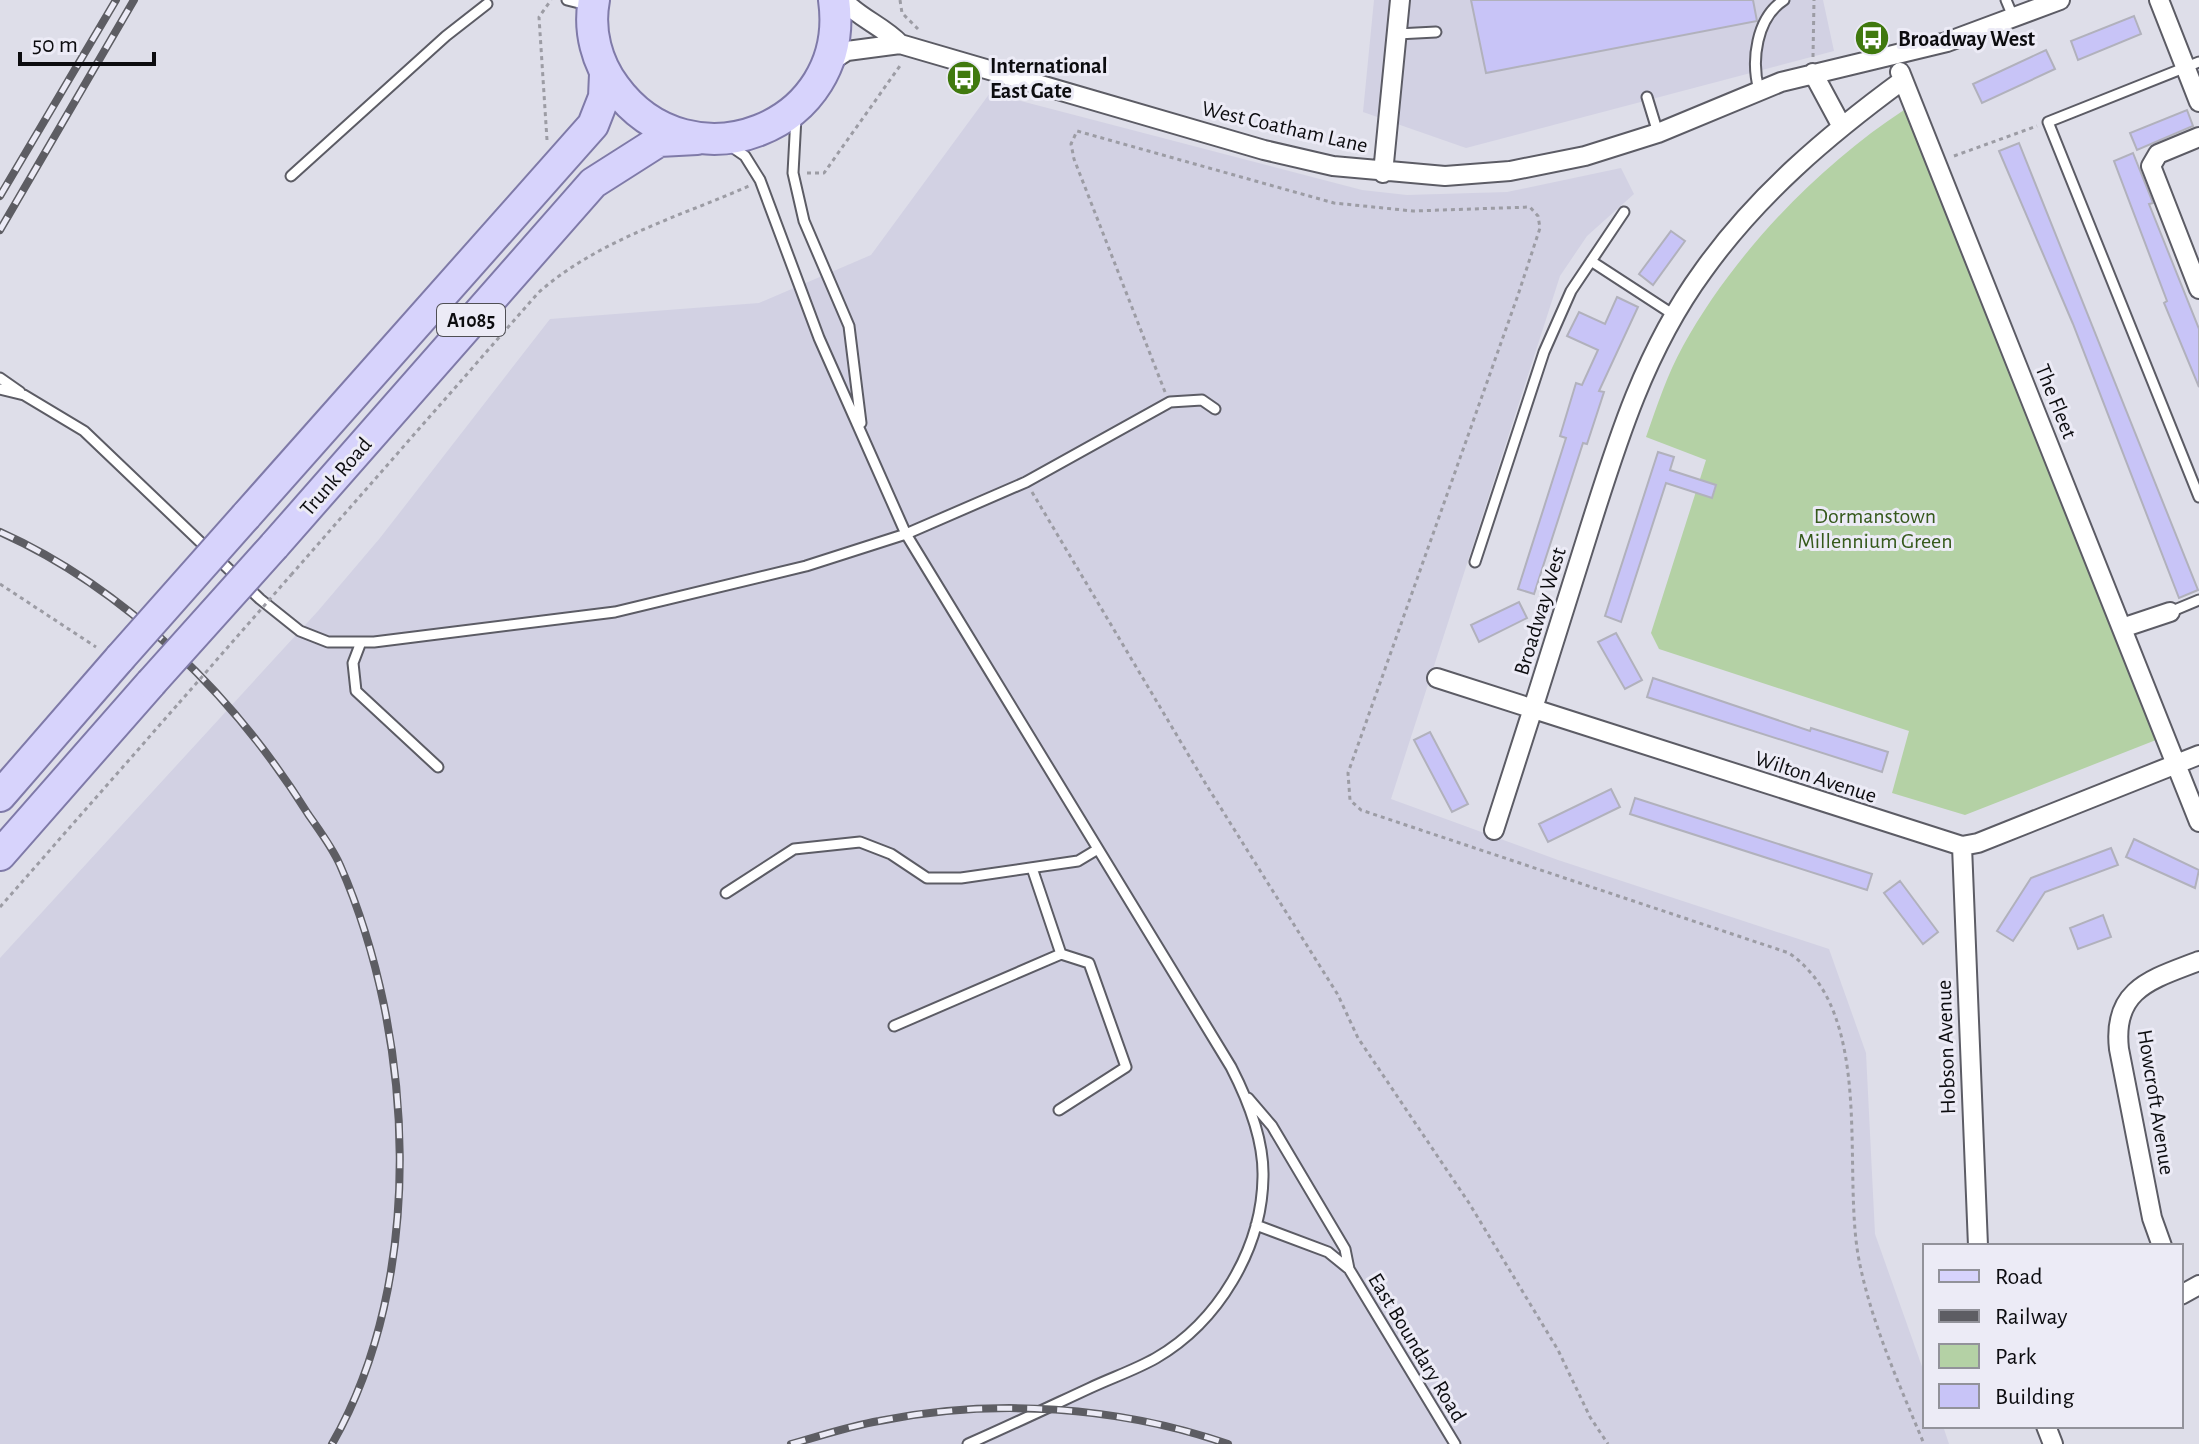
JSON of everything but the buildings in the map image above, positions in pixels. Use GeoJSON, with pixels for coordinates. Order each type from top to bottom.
{"type":"FeatureCollection","features":[{"type":"Feature","properties":{"kind":"main road","name":"A1085"},"geometry":{"type":"LineString","coordinates":[[584,2],[605,74],[628,105],[660,128],[710,140],[749,135],[774,125],[797,109],[815,88],[828,63],[835,39],[834,0]]}},
{"type":"Feature","properties":{"kind":"main road","name":"Trunk Road"},"geometry":{"type":"LineString","coordinates":[[0,796],[111,655],[246,516],[593,125],[604,97],[605,74]]}},
{"type":"Feature","properties":{"kind":"main road","name":"Trunk Road"},"geometry":{"type":"LineString","coordinates":[[0,855],[593,183],[659,141],[710,140]]}},
{"type":"Feature","properties":{"kind":"street","name":"West Coatham Lane"},"geometry":{"type":"LineString","coordinates":[[843,0],[853,11],[907,45],[1264,150],[1333,166],[1383,173],[1445,176],[1510,171],[1585,156],[1658,133],[1759,90],[1813,73],[1893,55]]}},
{"type":"Feature","properties":{"kind":"street"},"geometry":{"type":"LineString","coordinates":[[1383,173],[1400,0]]}},
{"type":"Feature","properties":{"kind":"street"},"geometry":{"type":"LineString","coordinates":[[1893,55],[1947,42],[2060,0]]}},
{"type":"Feature","properties":{"kind":"street"},"geometry":{"type":"LineString","coordinates":[[2159,0],[2192,64],[2199,102]]}},
{"type":"Feature","properties":{"kind":"street","name":"West Coatham Lane"},"geometry":{"type":"LineString","coordinates":[[828,63],[847,51],[907,45]]}},
{"type":"Feature","properties":{"kind":"street","name":"The Fleet"},"geometry":{"type":"LineString","coordinates":[[1893,55],[2199,822]]}},
{"type":"Feature","properties":{"kind":"street"},"geometry":{"type":"LineString","coordinates":[[1813,73],[1841,125]]}},
{"type":"Feature","properties":{"kind":"street","name":"Broadway West"},"geometry":{"type":"LineString","coordinates":[[1494,830],[1617,442],[1642,377],[1674,315],[1725,242],[1800,162],[1841,125],[1903,80]]}},
{"type":"Feature","properties":{"kind":"street"},"geometry":{"type":"LineString","coordinates":[[2199,137],[2158,154],[2151,166],[2199,289]]}},
{"type":"Feature","properties":{"kind":"street"},"geometry":{"type":"LineString","coordinates":[[2122,628],[2170,612]]}},
{"type":"Feature","properties":{"kind":"street","name":"Wilton Avenue"},"geometry":{"type":"LineString","coordinates":[[1437,678],[1962,846]]}},
{"type":"Feature","properties":{"kind":"street"},"geometry":{"type":"LineString","coordinates":[[1962,846],[1978,843],[2199,755]]}},
{"type":"Feature","properties":{"kind":"street","name":"Hobson Avenue"},"geometry":{"type":"LineString","coordinates":[[1962,846],[1978,1244]]}},
{"type":"Feature","properties":{"kind":"street","name":"Howcroft Avenue"},"geometry":{"type":"LineString","coordinates":[[2161,1244],[2152,1218],[2119,1049],[2118,1029],[2126,1004],[2135,990],[2199,961]]}},
{"type":"Feature","properties":{"kind":"lane"},"geometry":{"type":"LineString","coordinates":[[1759,90],[1753,70],[1756,49],[1774,7],[1784,0]]}},
{"type":"Feature","properties":{"kind":"lane"},"geometry":{"type":"LineString","coordinates":[[2006,0],[2014,19]]}},
{"type":"Feature","properties":{"kind":"lane"},"geometry":{"type":"LineString","coordinates":[[291,176],[446,36],[487,4]]}},
{"type":"Feature","properties":{"kind":"lane"},"geometry":{"type":"LineString","coordinates":[[1397,34],[1436,32]]}},
{"type":"Feature","properties":{"kind":"lane"},"geometry":{"type":"LineString","coordinates":[[2192,64],[2048,122],[2199,497]]}},
{"type":"Feature","properties":{"kind":"lane"},"geometry":{"type":"LineString","coordinates":[[1647,97],[1658,133]]}},
{"type":"Feature","properties":{"kind":"lane"},"geometry":{"type":"LineString","coordinates":[[797,109],[793,173],[804,221],[849,326],[863,434]]}},
{"type":"Feature","properties":{"kind":"lane"},"geometry":{"type":"LineString","coordinates":[[710,140],[745,156],[760,180],[819,338],[906,534],[1245,1095],[1258,1137],[1263,1176],[1256,1225],[1243,1261],[1218,1305],[1158,1357],[968,1444]]}},
{"type":"Feature","properties":{"kind":"lane"},"geometry":{"type":"LineString","coordinates":[[1475,562],[1544,352],[1571,291],[1624,212]]}},
{"type":"Feature","properties":{"kind":"lane"},"geometry":{"type":"LineString","coordinates":[[1591,261],[1674,315]]}},
{"type":"Feature","properties":{"kind":"lane"},"geometry":{"type":"LineString","coordinates":[[0,378],[84,431],[260,599],[300,631],[328,642],[361,642],[615,612],[806,566],[906,534],[1026,482],[1170,402],[1202,400],[1215,409]]}},
{"type":"Feature","properties":{"kind":"lane"},"geometry":{"type":"LineString","coordinates":[[0,389],[24,395]]}},
{"type":"Feature","properties":{"kind":"lane"},"geometry":{"type":"LineString","coordinates":[[2170,612],[2199,600]]}},
{"type":"Feature","properties":{"kind":"lane"},"geometry":{"type":"LineString","coordinates":[[361,642],[353,663],[356,691],[438,767]]}},
{"type":"Feature","properties":{"kind":"lane"},"geometry":{"type":"LineString","coordinates":[[726,893],[794,849],[860,842],[891,854],[927,878],[961,878],[1078,861],[1098,849]]}},
{"type":"Feature","properties":{"kind":"lane"},"geometry":{"type":"LineString","coordinates":[[1032,868],[1061,954]]}},
{"type":"Feature","properties":{"kind":"lane"},"geometry":{"type":"LineString","coordinates":[[894,1026],[1061,954],[1089,963],[1126,1067],[1059,1110]]}},
{"type":"Feature","properties":{"kind":"lane","name":"East Boundary Road"},"geometry":{"type":"LineString","coordinates":[[1245,1095],[1280,1140],[1345,1249],[1349,1269],[1455,1444]]}},
{"type":"Feature","properties":{"kind":"lane"},"geometry":{"type":"LineString","coordinates":[[1256,1225],[1328,1252],[1349,1269]]}},
{"type":"Feature","properties":{"kind":"path"},"geometry":{"type":"LineString","coordinates":[[548,147],[539,17],[551,0]]}},
{"type":"Feature","properties":{"kind":"path"},"geometry":{"type":"LineString","coordinates":[[793,173],[824,173],[907,45],[920,30],[902,13],[900,0]]}},
{"type":"Feature","properties":{"kind":"path"},"geometry":{"type":"LineString","coordinates":[[1813,73],[1814,0]]}},
{"type":"Feature","properties":{"kind":"path"},"geometry":{"type":"LineString","coordinates":[[1937,162],[2048,122]]}},
{"type":"Feature","properties":{"kind":"path"},"geometry":{"type":"LineString","coordinates":[[1170,402],[1074,159],[1071,144],[1077,131],[1334,203],[1413,211],[1470,211],[1516,205],[1530,207],[1538,216],[1540,228],[1518,295],[1348,773],[1346,789],[1350,800],[1361,810],[1789,953],[1807,965],[1837,1021],[1846,1058],[1855,1155],[1854,1231],[1867,1295],[1924,1444]]}},
{"type":"Feature","properties":{"kind":"path"},"geometry":{"type":"LineString","coordinates":[[0,907],[538,293],[559,274],[594,253],[760,180]]}},
{"type":"Feature","properties":{"kind":"path"},"geometry":{"type":"LineString","coordinates":[[1026,482],[1207,786],[1338,995],[1358,1038],[1469,1203],[1550,1336],[1608,1444]]}},
{"type":"Feature","properties":{"kind":"path"},"geometry":{"type":"LineString","coordinates":[[0,584],[111,655]]}},
{"type":"Feature","properties":{"kind":"shaded area"},"geometry":{"type":"Polygon","coordinates":[[[1374,0],[1823,0],[1834,51],[1466,148],[1363,112],[1374,0]]]}},
{"type":"Feature","properties":{"kind":"shaded area"},"geometry":{"type":"Polygon","coordinates":[[[990,93],[1362,190],[1407,195],[1507,192],[1621,168],[1634,194],[1587,236],[1560,276],[1391,799],[1558,860],[1829,949],[1866,1053],[1875,1234],[1923,1369],[1923,1428],[1944,1428],[1949,1444],[0,1444],[0,958],[318,611],[380,538],[550,319],[759,303],[871,255],[990,93]]]}},
{"type":"Feature","properties":{"kind":"green space","name":"Dormanstown Millennium Green"},"geometry":{"type":"Polygon","coordinates":[[[1904,110],[2156,740],[1965,815],[1892,793],[1909,731],[1659,649],[1651,633],[1706,460],[1646,437],[1677,357],[1726,279],[1780,215],[1840,158],[1904,110]]]}},
{"type":"Feature","properties":{"kind":"railway"},"geometry":{"type":"LineString","coordinates":[[0,196],[116,0]]}},
{"type":"Feature","properties":{"kind":"railway"},"geometry":{"type":"LineString","coordinates":[[0,230],[134,0]]}},
{"type":"Feature","properties":{"kind":"railway"},"geometry":{"type":"LineString","coordinates":[[0,532],[47,556],[134,615],[212,688],[279,771],[329,845],[340,865],[365,932],[384,1004],[395,1080],[400,1156],[396,1233],[384,1308],[363,1378],[332,1444]]}},
{"type":"Feature","properties":{"kind":"railway"},"geometry":{"type":"LineString","coordinates":[[791,1444],[879,1421],[923,1414],[1011,1408],[1100,1414],[1143,1421],[1228,1444]]}},
{"type":"Feature","properties":{"kind":"place","name":"Broadway West"},"geometry":{"type":"Point","coordinates":[1872,38]}},
{"type":"Feature","properties":{"kind":"place","name":"International East Gate"},"geometry":{"type":"Point","coordinates":[964,78]}}]}
